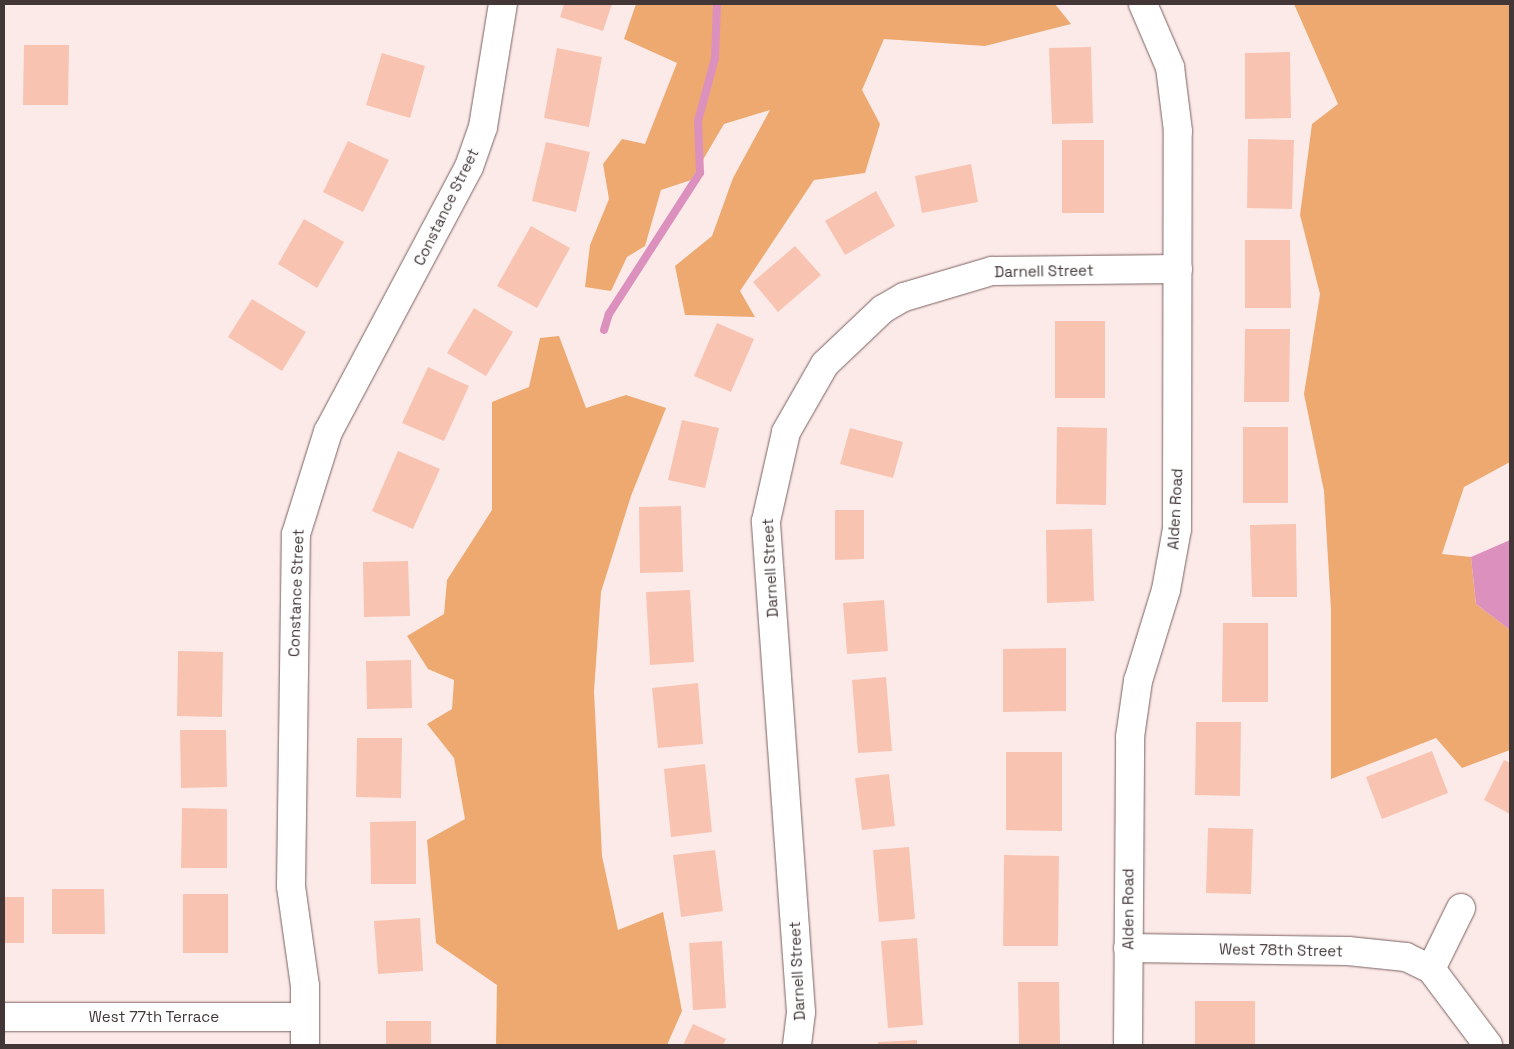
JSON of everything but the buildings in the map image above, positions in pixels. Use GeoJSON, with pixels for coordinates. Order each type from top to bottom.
{"type":"FeatureCollection","features":[{"type":"Feature","properties":{"kind":"street","name":"Constance Street"},"geometry":{"type":"LineString","coordinates":[[305,1045],[305,1017],[291,886],[296,534],[328,432],[469,167],[483,127],[503,4]]}},
{"type":"Feature","properties":{"kind":"street","name":"Alden Road"},"geometry":{"type":"LineString","coordinates":[[1128,1045],[1128,948],[1134,706],[1166,590],[1177,529],[1178,270],[1175,95],[1170,67],[1143,4]]}},
{"type":"Feature","properties":{"kind":"street","name":"Darnell Street"},"geometry":{"type":"LineString","coordinates":[[798,1045],[801,1012],[766,521],[786,432],[825,364],[883,309],[904,297],[992,271],[1178,270]]}},
{"type":"Feature","properties":{"kind":"street"},"geometry":{"type":"LineString","coordinates":[[1432,969],[1461,908]]}},
{"type":"Feature","properties":{"kind":"street","name":"West 78th Street"},"geometry":{"type":"LineString","coordinates":[[1128,948],[1348,951],[1406,957],[1432,969],[1488,1045]]}},
{"type":"Feature","properties":{"kind":"street","name":"West 77th Terrace"},"geometry":{"type":"LineString","coordinates":[[4,1017],[305,1017]]}},
{"type":"Feature","properties":{"kind":"shaded area"},"geometry":{"type":"Polygon","coordinates":[[[636,4],[1055,4],[1071,24],[985,46],[884,39],[862,90],[880,124],[865,173],[814,180],[740,291],[755,317],[685,315],[675,266],[712,236],[733,178],[770,110],[724,124],[691,180],[661,190],[645,246],[627,257],[611,291],[585,287],[590,245],[609,199],[603,164],[622,139],[645,144],[677,63],[624,39],[636,4]]]}},
{"type":"Feature","properties":{"kind":"shaded area"},"geometry":{"type":"Polygon","coordinates":[[[1294,4],[1510,4],[1510,462],[1464,487],[1442,554],[1471,557],[1476,604],[1510,630],[1510,750],[1462,768],[1436,738],[1331,779],[1331,610],[1324,491],[1304,394],[1320,294],[1300,215],[1312,124],[1338,104],[1294,4]]]}},
{"type":"Feature","properties":{"kind":"shaded area"},"geometry":{"type":"Polygon","coordinates":[[[559,336],[586,408],[626,395],[666,408],[631,496],[601,592],[594,691],[602,856],[618,930],[663,912],[682,1011],[667,1045],[496,1045],[497,985],[436,943],[427,840],[465,819],[454,758],[427,724],[452,709],[454,680],[428,669],[407,636],[444,614],[447,580],[492,510],[492,402],[529,387],[540,338],[559,336]]]}},
{"type":"Feature","properties":{"kind":"shaded area"},"geometry":{"type":"Polygon","coordinates":[[[1510,540],[1510,630],[1476,604],[1471,557],[1510,540]]]}},
{"type":"Feature","properties":{"kind":"waterway"},"geometry":{"type":"LineString","coordinates":[[604,330],[609,314],[700,173],[698,121],[715,58],[717,4]]}}]}
